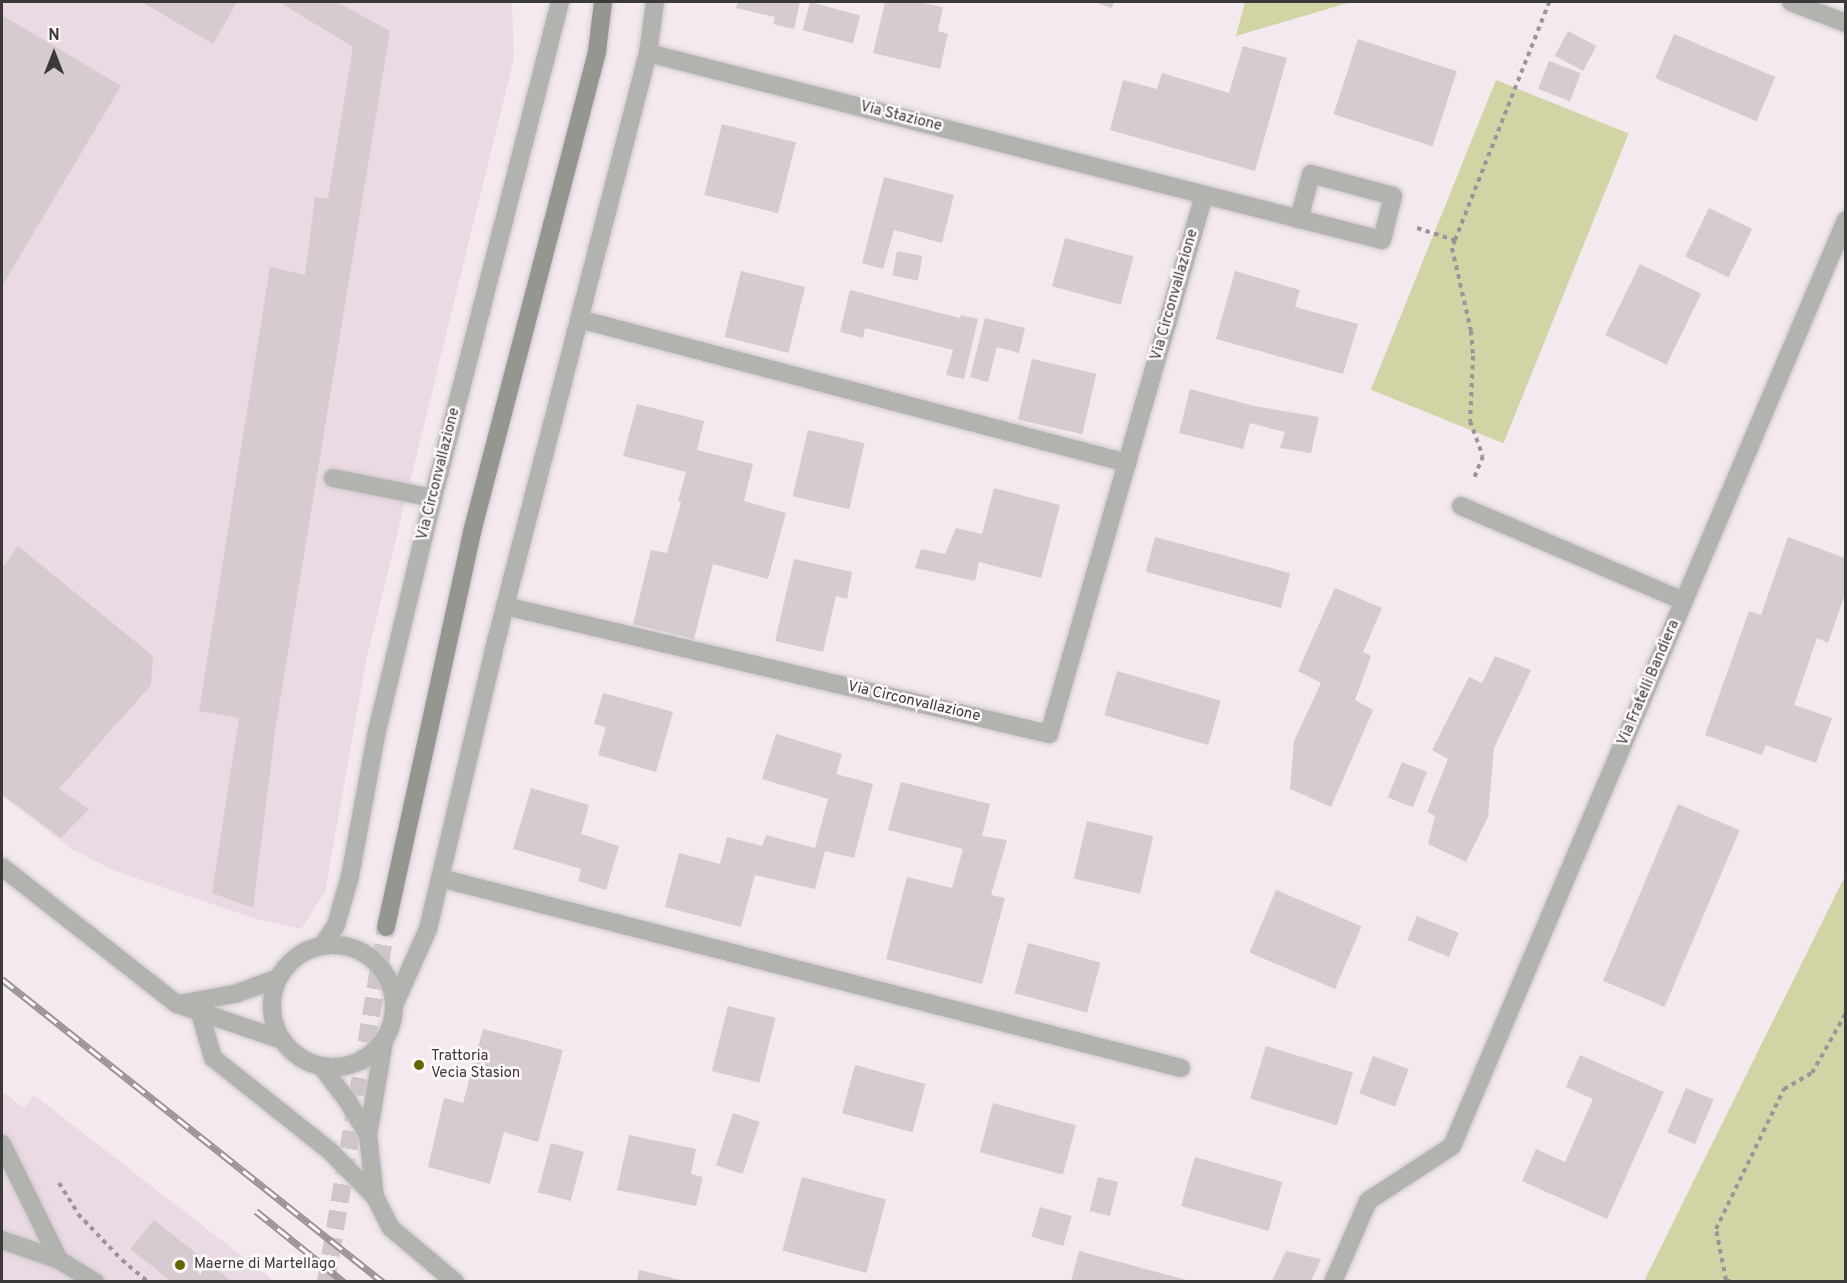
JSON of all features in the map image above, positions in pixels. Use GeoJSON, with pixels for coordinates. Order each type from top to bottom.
{"type":"FeatureCollection","features":[{"type":"Feature","properties":{"kind":"main road"},"geometry":{"type":"LineString","coordinates":[[386,927],[472,532],[597,51],[603,2]]}},
{"type":"Feature","properties":{"kind":"street","name":"Via Circonvallazione"},"geometry":{"type":"LineString","coordinates":[[322,946],[336,925],[350,876],[377,731],[433,498],[560,2]]}},
{"type":"Feature","properties":{"kind":"street"},"geometry":{"type":"LineString","coordinates":[[395,1003],[428,929],[505,606],[648,53],[655,2]]}},
{"type":"Feature","properties":{"kind":"street"},"geometry":{"type":"LineString","coordinates":[[1791,2],[1845,23]]}},
{"type":"Feature","properties":{"kind":"street","name":"Via Stazione"},"geometry":{"type":"LineString","coordinates":[[648,53],[1382,240],[1388,219]]}},
{"type":"Feature","properties":{"kind":"street"},"geometry":{"type":"LineString","coordinates":[[1299,219],[1311,174],[1394,196],[1388,219]]}},
{"type":"Feature","properties":{"kind":"street","name":"Via Circonvallazione"},"geometry":{"type":"LineString","coordinates":[[505,606],[1049,734],[1204,195]]}},
{"type":"Feature","properties":{"kind":"street","name":"Via Fratelli Bandiera"},"geometry":{"type":"LineString","coordinates":[[1333,1281],[1368,1201],[1452,1146],[1845,220]]}},
{"type":"Feature","properties":{"kind":"street"},"geometry":{"type":"LineString","coordinates":[[579,319],[1127,463]]}},
{"type":"Feature","properties":{"kind":"street"},"geometry":{"type":"LineString","coordinates":[[333,478],[433,498]]}},
{"type":"Feature","properties":{"kind":"street"},"geometry":{"type":"LineString","coordinates":[[1461,506],[1684,601]]}},
{"type":"Feature","properties":{"kind":"street"},"geometry":{"type":"LineString","coordinates":[[2,867],[177,1004],[282,1040]]}},
{"type":"Feature","properties":{"kind":"street"},"geometry":{"type":"LineString","coordinates":[[440,878],[1181,1068]]}},
{"type":"Feature","properties":{"kind":"street"},"geometry":{"type":"LineString","coordinates":[[375,1197],[368,1134],[384,1041],[394,1018],[395,1003],[389,979],[374,960],[354,948],[337,945],[322,946],[299,955],[287,965],[278,978],[272,1009],[282,1040],[298,1057],[321,1066],[337,1068],[352,1065],[367,1058],[384,1041]]}},
{"type":"Feature","properties":{"kind":"street"},"geometry":{"type":"LineString","coordinates":[[177,1004],[235,994],[278,978]]}},
{"type":"Feature","properties":{"kind":"street"},"geometry":{"type":"LineString","coordinates":[[200,1013],[213,1058],[330,1151],[375,1197],[391,1228],[455,1281]]}},
{"type":"Feature","properties":{"kind":"street"},"geometry":{"type":"LineString","coordinates":[[321,1066],[347,1100],[368,1134]]}},
{"type":"Feature","properties":{"kind":"street"},"geometry":{"type":"LineString","coordinates":[[2,1144],[58,1260]]}},
{"type":"Feature","properties":{"kind":"street"},"geometry":{"type":"LineString","coordinates":[[2,1240],[58,1260],[95,1281]]}},
{"type":"Feature","properties":{"kind":"path"},"geometry":{"type":"LineString","coordinates":[[1461,506],[1484,456],[1470,421],[1473,356],[1471,331],[1452,248],[1549,2]]}},
{"type":"Feature","properties":{"kind":"path"},"geometry":{"type":"LineString","coordinates":[[1388,219],[1455,240]]}},
{"type":"Feature","properties":{"kind":"path"},"geometry":{"type":"LineString","coordinates":[[1731,1281],[1726,1280],[1716,1229],[1784,1089],[1812,1073],[1844,1019],[1845,1013]]}},
{"type":"Feature","properties":{"kind":"path"},"geometry":{"type":"LineString","coordinates":[[15,1172],[50,1167],[78,1214],[122,1260],[148,1281]]}},
{"type":"Feature","properties":{"kind":"shaded area"},"geometry":{"type":"Polygon","coordinates":[[[2,2],[512,2],[514,58],[366,661],[325,892],[301,929],[253,918],[115,871],[70,848],[2,796],[2,2]]]}},
{"type":"Feature","properties":{"kind":"shaded area"},"geometry":{"type":"Polygon","coordinates":[[[2,1091],[24,1108],[34,1095],[274,1281],[2,1281],[2,1091]]]}},
{"type":"Feature","properties":{"kind":"green space"},"geometry":{"type":"Polygon","coordinates":[[[1245,2],[1351,2],[1236,36],[1245,2]]]}},
{"type":"Feature","properties":{"kind":"green space"},"geometry":{"type":"Polygon","coordinates":[[[1496,80],[1629,134],[1503,443],[1371,390],[1496,80]]]}},
{"type":"Feature","properties":{"kind":"green space"},"geometry":{"type":"Polygon","coordinates":[[[1845,876],[1845,1281],[1651,1282],[1645,1279],[1845,876]]]}},
{"type":"Feature","properties":{"kind":"building"},"geometry":{"type":"Polygon","coordinates":[[[142,2],[237,2],[213,44],[142,2]]]}},
{"type":"Feature","properties":{"kind":"building"},"geometry":{"type":"Polygon","coordinates":[[[279,2],[337,2],[390,31],[276,725],[253,908],[212,893],[239,718],[199,711],[270,267],[305,275],[315,197],[328,199],[353,47],[279,2]]]}},
{"type":"Feature","properties":{"kind":"building"},"geometry":{"type":"Polygon","coordinates":[[[738,2],[800,2],[794,29],[773,24],[775,17],[736,8],[738,2]]]}},
{"type":"Feature","properties":{"kind":"building"},"geometry":{"type":"Polygon","coordinates":[[[810,2],[860,15],[853,43],[802,30],[810,2]]]}},
{"type":"Feature","properties":{"kind":"building"},"geometry":{"type":"Polygon","coordinates":[[[885,2],[917,2],[943,7],[938,31],[948,34],[940,69],[873,53],[885,2]]]}},
{"type":"Feature","properties":{"kind":"building"},"geometry":{"type":"Polygon","coordinates":[[[1094,2],[1114,2],[1112,8],[1094,2]]]}},
{"type":"Feature","properties":{"kind":"building"},"geometry":{"type":"Polygon","coordinates":[[[2,15],[121,86],[2,286],[2,15]]]}},
{"type":"Feature","properties":{"kind":"building"},"geometry":{"type":"Polygon","coordinates":[[[1568,31],[1596,46],[1583,71],[1555,56],[1568,31]]]}},
{"type":"Feature","properties":{"kind":"building"},"geometry":{"type":"Polygon","coordinates":[[[1674,34],[1775,77],[1757,121],[1655,78],[1674,34]]]}},
{"type":"Feature","properties":{"kind":"building"},"geometry":{"type":"Polygon","coordinates":[[[1358,39],[1457,71],[1432,146],[1334,114],[1358,39]]]}},
{"type":"Feature","properties":{"kind":"building"},"geometry":{"type":"Polygon","coordinates":[[[1243,46],[1287,58],[1255,171],[1110,130],[1123,80],[1157,89],[1162,73],[1229,93],[1243,46]]]}},
{"type":"Feature","properties":{"kind":"building"},"geometry":{"type":"Polygon","coordinates":[[[1549,61],[1581,73],[1570,101],[1538,89],[1549,61]]]}},
{"type":"Feature","properties":{"kind":"building"},"geometry":{"type":"Polygon","coordinates":[[[722,124],[796,142],[778,213],[704,195],[722,124]]]}},
{"type":"Feature","properties":{"kind":"building"},"geometry":{"type":"Polygon","coordinates":[[[884,177],[954,195],[942,243],[894,230],[883,269],[862,263],[884,177]]]}},
{"type":"Feature","properties":{"kind":"building"},"geometry":{"type":"Polygon","coordinates":[[[1709,208],[1752,229],[1728,278],[1685,257],[1709,208]]]}},
{"type":"Feature","properties":{"kind":"building"},"geometry":{"type":"Polygon","coordinates":[[[1065,238],[1134,256],[1121,305],[1052,286],[1065,238]]]}},
{"type":"Feature","properties":{"kind":"building"},"geometry":{"type":"Polygon","coordinates":[[[897,251],[923,256],[918,281],[892,276],[897,251]]]}},
{"type":"Feature","properties":{"kind":"building"},"geometry":{"type":"Polygon","coordinates":[[[1640,264],[1701,294],[1666,365],[1605,335],[1640,264]]]}},
{"type":"Feature","properties":{"kind":"building"},"geometry":{"type":"Polygon","coordinates":[[[741,271],[805,287],[789,353],[725,337],[741,271]]]}},
{"type":"Feature","properties":{"kind":"building"},"geometry":{"type":"Polygon","coordinates":[[[1235,271],[1300,290],[1295,307],[1358,324],[1343,374],[1216,339],[1235,271]]]}},
{"type":"Feature","properties":{"kind":"building"},"geometry":{"type":"Polygon","coordinates":[[[850,290],[960,318],[961,315],[978,319],[964,379],[946,375],[953,350],[865,328],[863,338],[840,332],[850,290]]]}},
{"type":"Feature","properties":{"kind":"building"},"geometry":{"type":"Polygon","coordinates":[[[985,318],[1025,328],[1019,353],[997,347],[988,382],[970,377],[985,318]]]}},
{"type":"Feature","properties":{"kind":"building"},"geometry":{"type":"Polygon","coordinates":[[[1032,359],[1096,374],[1082,434],[1018,419],[1032,359]]]}},
{"type":"Feature","properties":{"kind":"building"},"geometry":{"type":"Polygon","coordinates":[[[1190,389],[1254,406],[1319,417],[1311,453],[1280,448],[1285,432],[1250,423],[1243,449],[1179,433],[1190,389]]]}},
{"type":"Feature","properties":{"kind":"building"},"geometry":{"type":"Polygon","coordinates":[[[637,404],[704,421],[697,450],[753,464],[744,501],[786,513],[768,579],[713,564],[694,639],[633,624],[651,550],[667,553],[681,502],[678,501],[686,472],[623,456],[637,404]]]}},
{"type":"Feature","properties":{"kind":"building"},"geometry":{"type":"Polygon","coordinates":[[[808,430],[865,443],[849,509],[793,496],[808,430]]]}},
{"type":"Feature","properties":{"kind":"building"},"geometry":{"type":"Polygon","coordinates":[[[994,488],[1060,505],[1041,578],[979,562],[975,581],[915,568],[921,549],[945,554],[956,528],[982,534],[994,488]]]}},
{"type":"Feature","properties":{"kind":"building"},"geometry":{"type":"Polygon","coordinates":[[[1155,537],[1290,573],[1281,608],[1146,572],[1155,537]]]}},
{"type":"Feature","properties":{"kind":"building"},"geometry":{"type":"Polygon","coordinates":[[[1788,537],[1845,558],[1845,594],[1828,643],[1817,638],[1794,705],[1832,718],[1816,763],[1766,745],[1762,755],[1705,735],[1749,611],[1761,615],[1788,537]]]}},
{"type":"Feature","properties":{"kind":"building"},"geometry":{"type":"Polygon","coordinates":[[[18,546],[153,656],[151,685],[59,789],[89,809],[61,838],[2,794],[2,569],[18,546]]]}},
{"type":"Feature","properties":{"kind":"building"},"geometry":{"type":"Polygon","coordinates":[[[794,559],[852,572],[847,599],[836,596],[823,652],[775,641],[794,559]]]}},
{"type":"Feature","properties":{"kind":"building"},"geometry":{"type":"Polygon","coordinates":[[[1335,588],[1382,608],[1363,652],[1371,656],[1355,700],[1373,710],[1331,807],[1290,789],[1294,741],[1321,683],[1298,671],[1335,588]]]}},
{"type":"Feature","properties":{"kind":"building"},"geometry":{"type":"Polygon","coordinates":[[[1495,656],[1531,670],[1494,748],[1488,817],[1466,862],[1428,844],[1435,816],[1427,812],[1448,759],[1432,750],[1469,677],[1482,683],[1495,656]]]}},
{"type":"Feature","properties":{"kind":"building"},"geometry":{"type":"Polygon","coordinates":[[[1117,671],[1221,701],[1208,745],[1104,715],[1117,671]]]}},
{"type":"Feature","properties":{"kind":"building"},"geometry":{"type":"Polygon","coordinates":[[[603,693],[673,712],[656,772],[598,755],[606,727],[594,724],[603,693]]]}},
{"type":"Feature","properties":{"kind":"building"},"geometry":{"type":"Polygon","coordinates":[[[776,734],[842,754],[836,774],[873,784],[854,858],[825,851],[815,889],[755,875],[741,927],[665,907],[679,853],[720,864],[727,837],[762,846],[766,835],[815,848],[828,799],[762,779],[776,734]]]}},
{"type":"Feature","properties":{"kind":"building"},"geometry":{"type":"Polygon","coordinates":[[[1402,762],[1427,772],[1413,807],[1388,797],[1402,762]]]}},
{"type":"Feature","properties":{"kind":"building"},"geometry":{"type":"Polygon","coordinates":[[[901,782],[990,804],[982,836],[1007,840],[991,895],[1005,898],[982,984],[886,959],[907,877],[952,888],[963,849],[888,830],[901,782]]]}},
{"type":"Feature","properties":{"kind":"building"},"geometry":{"type":"Polygon","coordinates":[[[531,788],[589,805],[581,834],[619,846],[606,890],[578,881],[581,869],[513,849],[531,788]]]}},
{"type":"Feature","properties":{"kind":"building"},"geometry":{"type":"Polygon","coordinates":[[[1678,804],[1740,830],[1665,1007],[1603,981],[1678,804]]]}},
{"type":"Feature","properties":{"kind":"building"},"geometry":{"type":"Polygon","coordinates":[[[1087,821],[1153,836],[1140,894],[1074,878],[1087,821]]]}},
{"type":"Feature","properties":{"kind":"building"},"geometry":{"type":"Polygon","coordinates":[[[1276,890],[1362,926],[1335,989],[1249,953],[1276,890]]]}},
{"type":"Feature","properties":{"kind":"building"},"geometry":{"type":"Polygon","coordinates":[[[1417,916],[1459,933],[1449,957],[1407,940],[1417,916]]]}},
{"type":"Feature","properties":{"kind":"building"},"geometry":{"type":"Polygon","coordinates":[[[1028,943],[1100,962],[1087,1013],[1015,993],[1028,943]]]}},
{"type":"Feature","properties":{"kind":"building"},"geometry":{"type":"Polygon","coordinates":[[[728,1006],[776,1018],[759,1083],[712,1071],[728,1006]]]}},
{"type":"Feature","properties":{"kind":"building"},"geometry":{"type":"Polygon","coordinates":[[[483,1029],[563,1050],[538,1142],[504,1132],[490,1184],[428,1167],[444,1098],[463,1103],[483,1029]]]}},
{"type":"Feature","properties":{"kind":"building"},"geometry":{"type":"Polygon","coordinates":[[[1266,1046],[1353,1073],[1337,1125],[1250,1099],[1266,1046]]]}},
{"type":"Feature","properties":{"kind":"building"},"geometry":{"type":"Polygon","coordinates":[[[1580,1055],[1664,1092],[1607,1219],[1522,1181],[1536,1149],[1565,1162],[1593,1099],[1566,1087],[1580,1055]]]}},
{"type":"Feature","properties":{"kind":"building"},"geometry":{"type":"Polygon","coordinates":[[[1373,1056],[1409,1069],[1395,1107],[1359,1094],[1373,1056]]]}},
{"type":"Feature","properties":{"kind":"building"},"geometry":{"type":"Polygon","coordinates":[[[855,1065],[926,1084],[913,1132],[842,1113],[855,1065]]]}},
{"type":"Feature","properties":{"kind":"building"},"geometry":{"type":"Polygon","coordinates":[[[1686,1088],[1714,1100],[1695,1144],[1667,1132],[1686,1088]]]}},
{"type":"Feature","properties":{"kind":"building"},"geometry":{"type":"Polygon","coordinates":[[[993,1103],[1076,1125],[1063,1175],[980,1152],[993,1103]]]}},
{"type":"Feature","properties":{"kind":"building"},"geometry":{"type":"Polygon","coordinates":[[[733,1113],[760,1122],[743,1174],[716,1165],[733,1113]]]}},
{"type":"Feature","properties":{"kind":"building"},"geometry":{"type":"Polygon","coordinates":[[[629,1135],[696,1149],[691,1174],[703,1177],[696,1206],[617,1190],[629,1135]]]}},
{"type":"Feature","properties":{"kind":"building"},"geometry":{"type":"Polygon","coordinates":[[[551,1143],[584,1152],[571,1201],[538,1192],[551,1143]]]}},
{"type":"Feature","properties":{"kind":"building"},"geometry":{"type":"Polygon","coordinates":[[[1195,1157],[1282,1182],[1268,1231],[1181,1206],[1195,1157]]]}},
{"type":"Feature","properties":{"kind":"building"},"geometry":{"type":"Polygon","coordinates":[[[802,1177],[886,1200],[866,1273],[782,1250],[802,1177]]]}},
{"type":"Feature","properties":{"kind":"building"},"geometry":{"type":"Polygon","coordinates":[[[1098,1177],[1118,1182],[1110,1216],[1090,1211],[1098,1177]]]}},
{"type":"Feature","properties":{"kind":"building"},"geometry":{"type":"Polygon","coordinates":[[[1040,1207],[1072,1216],[1063,1246],[1031,1237],[1040,1207]]]}},
{"type":"Feature","properties":{"kind":"building"},"geometry":{"type":"Polygon","coordinates":[[[154,1220],[231,1281],[171,1281],[130,1249],[154,1220]]]}},
{"type":"Feature","properties":{"kind":"building"},"geometry":{"type":"Polygon","coordinates":[[[1079,1251],[1190,1281],[1071,1281],[1079,1251]]]}},
{"type":"Feature","properties":{"kind":"building"},"geometry":{"type":"Polygon","coordinates":[[[1286,1251],[1321,1259],[1311,1281],[1272,1281],[1286,1251]]]}},
{"type":"Feature","properties":{"kind":"building"},"geometry":{"type":"Polygon","coordinates":[[[639,1270],[685,1281],[637,1281],[639,1270]]]}},
{"type":"Feature","properties":{"kind":"tunnel"},"geometry":{"type":"LineString","coordinates":[[326,1282],[386,927]]}},
{"type":"Feature","properties":{"kind":"railway"},"geometry":{"type":"LineString","coordinates":[[2,979],[383,1282]]}},
{"type":"Feature","properties":{"kind":"railway"},"geometry":{"type":"LineString","coordinates":[[256,1211],[344,1282]]}},
{"type":"Feature","properties":{"kind":"place","name":"Trattoria Vecia Stasion"},"geometry":{"type":"Point","coordinates":[419,1065]}},
{"type":"Feature","properties":{"kind":"place","name":"Maerne di Martellago"},"geometry":{"type":"Point","coordinates":[180,1265]}}]}
